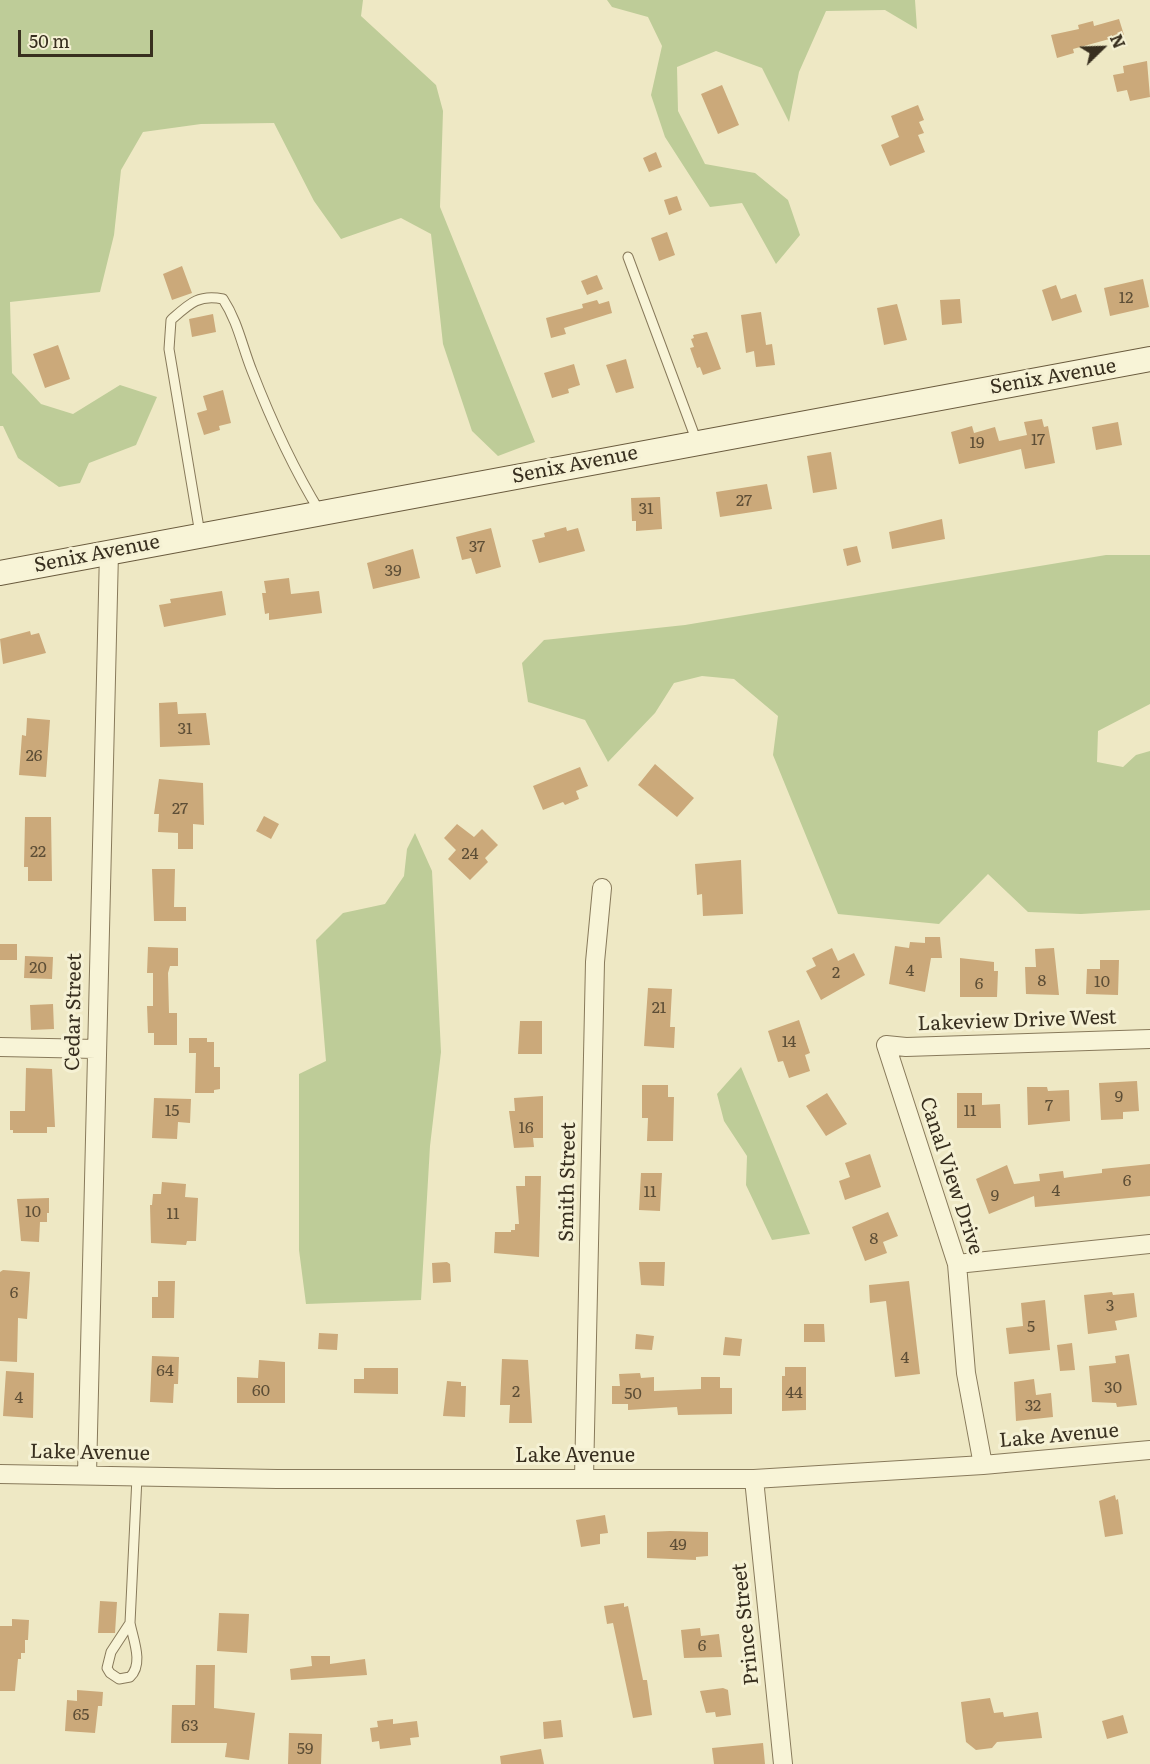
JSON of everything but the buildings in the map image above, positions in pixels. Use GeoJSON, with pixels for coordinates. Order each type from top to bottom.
{"type":"FeatureCollection","features":[{"type":"Feature","properties":{"kind":"street","name":"Senix Avenue"},"geometry":{"type":"LineString","coordinates":[[0,573],[1150,359]]}},
{"type":"Feature","properties":{"kind":"street","name":"Cedar Street"},"geometry":{"type":"LineString","coordinates":[[87,1474],[109,552]]}},
{"type":"Feature","properties":{"kind":"street","name":"Smith Street"},"geometry":{"type":"LineString","coordinates":[[584,1478],[595,962],[602,888]]}},
{"type":"Feature","properties":{"kind":"street","name":"Lakeview Drive West"},"geometry":{"type":"LineString","coordinates":[[886,1046],[1150,1040]]}},
{"type":"Feature","properties":{"kind":"street","name":"Canal View Drive"},"geometry":{"type":"LineString","coordinates":[[886,1046],[957,1264],[966,1373],[983,1465]]}},
{"type":"Feature","properties":{"kind":"street"},"geometry":{"type":"LineString","coordinates":[[0,1047],[96,1048]]}},
{"type":"Feature","properties":{"kind":"street"},"geometry":{"type":"LineString","coordinates":[[957,1264],[1150,1244]]}},
{"type":"Feature","properties":{"kind":"street","name":"Lake Avenue"},"geometry":{"type":"LineString","coordinates":[[0,1473],[396,1480],[754,1479],[983,1465],[1150,1450]]}},
{"type":"Feature","properties":{"kind":"street","name":"Prince Street"},"geometry":{"type":"LineString","coordinates":[[754,1479],[783,1764]]}},
{"type":"Feature","properties":{"kind":"lane"},"geometry":{"type":"LineString","coordinates":[[628,257],[697,442]]}},
{"type":"Feature","properties":{"kind":"lane"},"geometry":{"type":"LineString","coordinates":[[200,534],[169,349],[171,320],[188,304],[208,296],[223,299],[235,318],[251,370],[301,481],[320,512]]}},
{"type":"Feature","properties":{"kind":"lane"},"geometry":{"type":"LineString","coordinates":[[130,1623],[108,1661],[110,1673],[119,1679],[130,1677],[136,1668],[137,1658],[130,1623],[136,1477]]}},
{"type":"Feature","properties":{"kind":"green space"},"geometry":{"type":"Polygon","coordinates":[[[0,0],[363,0],[361,16],[436,85],[443,111],[440,207],[535,442],[498,456],[472,431],[443,344],[431,234],[401,218],[341,239],[314,201],[274,123],[201,124],[143,132],[121,170],[114,235],[100,292],[10,302],[12,373],[41,404],[73,414],[120,385],[157,397],[136,445],[89,463],[80,483],[59,487],[18,458],[3,426],[0,426],[0,0]]]}},
{"type":"Feature","properties":{"kind":"green space"},"geometry":{"type":"Polygon","coordinates":[[[607,0],[915,0],[917,29],[885,10],[826,11],[799,72],[789,122],[762,68],[716,51],[677,67],[678,111],[705,164],[755,173],[788,200],[800,235],[776,264],[742,203],[710,207],[665,137],[651,95],[662,46],[648,17],[612,7],[607,0]]]}},
{"type":"Feature","properties":{"kind":"green space"},"geometry":{"type":"Polygon","coordinates":[[[1106,555],[1150,555],[1150,704],[1098,731],[1097,762],[1123,767],[1136,755],[1150,751],[1150,910],[1081,914],[1028,912],[988,874],[939,924],[838,914],[773,755],[778,716],[734,679],[702,676],[674,683],[655,713],[608,762],[585,720],[528,702],[522,663],[544,640],[685,625],[1106,555]]]}},
{"type":"Feature","properties":{"kind":"green space"},"geometry":{"type":"Polygon","coordinates":[[[415,833],[432,871],[441,1052],[430,1146],[421,1300],[306,1304],[299,1250],[299,1074],[326,1061],[316,940],[343,913],[385,904],[404,876],[407,849],[415,833]]]}},
{"type":"Feature","properties":{"kind":"green space"},"geometry":{"type":"Polygon","coordinates":[[[741,1067],[810,1234],[772,1240],[746,1185],[747,1156],[724,1121],[717,1094],[741,1067]]]}}]}
